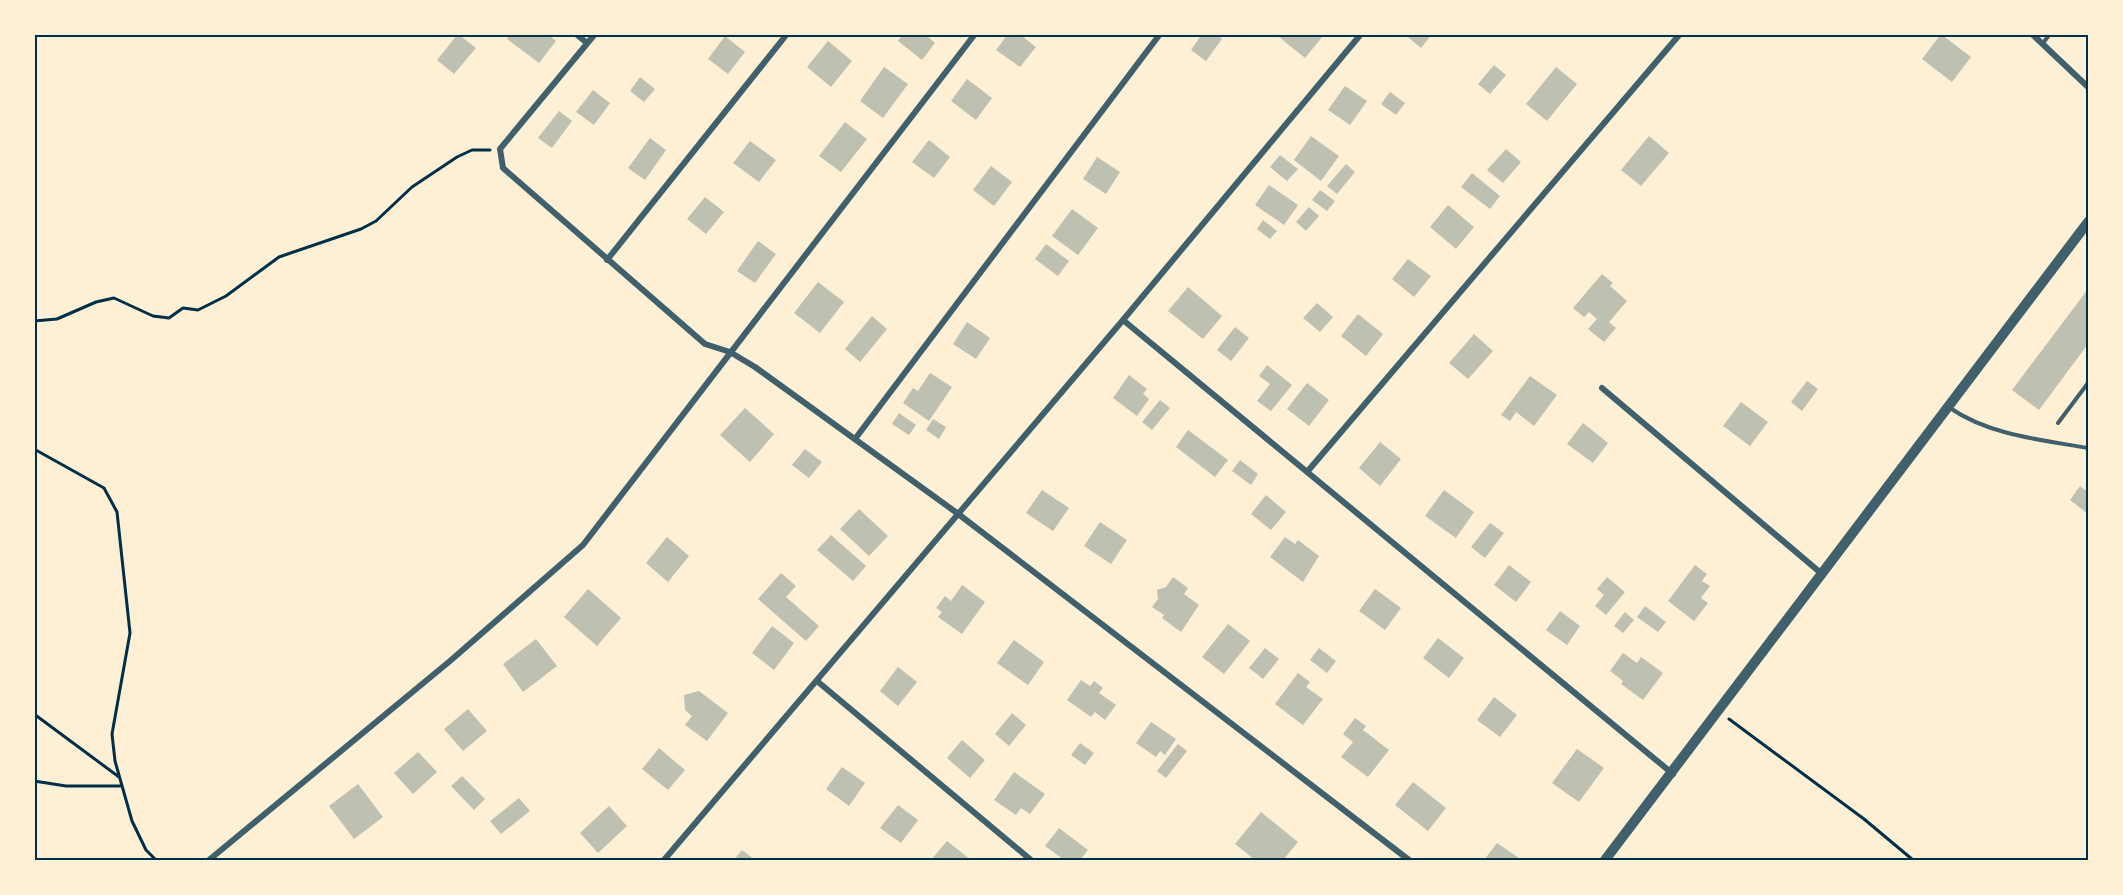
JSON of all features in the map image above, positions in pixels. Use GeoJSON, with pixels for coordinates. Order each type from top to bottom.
{"type":"FeatureCollection","features":[{"type":"Feature","properties":{"kind":"street"},"geometry":{"type":"LineString","coordinates":[[576,34],[587,44]]}},
{"type":"Feature","properties":{"kind":"street"},"geometry":{"type":"LineString","coordinates":[[595,34],[500,149],[503,168],[705,344],[730,352],[957,513],[1409,861]]}},
{"type":"Feature","properties":{"kind":"street"},"geometry":{"type":"LineString","coordinates":[[608,260],[787,34]]}},
{"type":"Feature","properties":{"kind":"street"},"geometry":{"type":"LineString","coordinates":[[209,861],[450,662],[583,545],[759,312],[975,34]]}},
{"type":"Feature","properties":{"kind":"street"},"geometry":{"type":"LineString","coordinates":[[855,439],[1161,34]]}},
{"type":"Feature","properties":{"kind":"street"},"geometry":{"type":"LineString","coordinates":[[664,861],[1123,320],[1361,34]]}},
{"type":"Feature","properties":{"kind":"street"},"geometry":{"type":"LineString","coordinates":[[1307,472],[1680,34]]}},
{"type":"Feature","properties":{"kind":"street"},"geometry":{"type":"LineString","coordinates":[[2032,34],[2088,87]]}},
{"type":"Feature","properties":{"kind":"street"},"geometry":{"type":"LineString","coordinates":[[1605,861],[2088,222]]}},
{"type":"Feature","properties":{"kind":"street"},"geometry":{"type":"LineString","coordinates":[[1123,320],[1673,774]]}},
{"type":"Feature","properties":{"kind":"street"},"geometry":{"type":"LineString","coordinates":[[1602,388],[1822,574]]}},
{"type":"Feature","properties":{"kind":"street"},"geometry":{"type":"LineString","coordinates":[[817,681],[1031,861]]}},
{"type":"Feature","properties":{"kind":"lane"},"geometry":{"type":"LineString","coordinates":[[2043,43],[2050,34]]}},
{"type":"Feature","properties":{"kind":"lane"},"geometry":{"type":"LineString","coordinates":[[2058,423],[2088,383]]}},
{"type":"Feature","properties":{"kind":"lane"},"geometry":{"type":"LineString","coordinates":[[1947,406],[1970,422],[2032,438],[2088,448]]}},
{"type":"Feature","properties":{"kind":"path"},"geometry":{"type":"LineString","coordinates":[[34,321],[57,319],[96,302],[114,298],[153,316],[170,318],[183,308],[198,310],[226,296],[279,257],[361,229],[376,221],[412,187],[472,150],[500,149]]}},
{"type":"Feature","properties":{"kind":"path"},"geometry":{"type":"LineString","coordinates":[[34,449],[104,488],[117,512],[130,633],[112,734],[120,778],[132,821],[146,850],[156,861]]}},
{"type":"Feature","properties":{"kind":"path"},"geometry":{"type":"LineString","coordinates":[[1720,711],[1864,819],[1913,861]]}},
{"type":"Feature","properties":{"kind":"path"},"geometry":{"type":"LineString","coordinates":[[34,714],[120,778]]}},
{"type":"Feature","properties":{"kind":"path"},"geometry":{"type":"LineString","coordinates":[[34,782],[66,786],[123,786]]}},
{"type":"Feature","properties":{"kind":"building"},"geometry":{"type":"Polygon","coordinates":[[[458,34],[476,48],[454,74],[437,60],[458,34]]]}},
{"type":"Feature","properties":{"kind":"building"},"geometry":{"type":"Polygon","coordinates":[[[511,34],[547,34],[556,41],[539,63],[507,39],[511,34]]]}},
{"type":"Feature","properties":{"kind":"building"},"geometry":{"type":"Polygon","coordinates":[[[903,34],[925,34],[935,43],[922,60],[898,41],[903,34]]]}},
{"type":"Feature","properties":{"kind":"building"},"geometry":{"type":"Polygon","coordinates":[[[1008,34],[1019,34],[1036,47],[1020,67],[996,50],[1008,34]]]}},
{"type":"Feature","properties":{"kind":"building"},"geometry":{"type":"Polygon","coordinates":[[[1202,34],[1216,34],[1222,39],[1206,61],[1191,50],[1202,34]]]}},
{"type":"Feature","properties":{"kind":"building"},"geometry":{"type":"Polygon","coordinates":[[[1281,34],[1322,34],[1323,36],[1305,58],[1279,37],[1281,34]]]}},
{"type":"Feature","properties":{"kind":"building"},"geometry":{"type":"Polygon","coordinates":[[[1404,34],[1432,34],[1421,48],[1404,34]]]}},
{"type":"Feature","properties":{"kind":"building"},"geometry":{"type":"Polygon","coordinates":[[[1941,34],[1971,57],[1952,82],[1922,59],[1941,34]]]}},
{"type":"Feature","properties":{"kind":"building"},"geometry":{"type":"Polygon","coordinates":[[[725,36],[745,52],[728,74],[708,59],[725,36]]]}},
{"type":"Feature","properties":{"kind":"building"},"geometry":{"type":"Polygon","coordinates":[[[828,41],[852,61],[831,87],[807,67],[828,41]]]}},
{"type":"Feature","properties":{"kind":"building"},"geometry":{"type":"Polygon","coordinates":[[[1494,65],[1506,75],[1490,94],[1478,84],[1494,65]]]}},
{"type":"Feature","properties":{"kind":"building"},"geometry":{"type":"Polygon","coordinates":[[[884,67],[908,84],[883,118],[860,101],[884,67]]]}},
{"type":"Feature","properties":{"kind":"building"},"geometry":{"type":"Polygon","coordinates":[[[1556,67],[1577,84],[1547,121],[1526,104],[1556,67]]]}},
{"type":"Feature","properties":{"kind":"building"},"geometry":{"type":"Polygon","coordinates":[[[640,77],[655,89],[644,102],[630,91],[640,77]]]}},
{"type":"Feature","properties":{"kind":"building"},"geometry":{"type":"Polygon","coordinates":[[[967,79],[992,98],[976,120],[951,101],[967,79]]]}},
{"type":"Feature","properties":{"kind":"building"},"geometry":{"type":"Polygon","coordinates":[[[1345,86],[1367,101],[1350,125],[1328,110],[1345,86]]]}},
{"type":"Feature","properties":{"kind":"building"},"geometry":{"type":"Polygon","coordinates":[[[593,90],[610,103],[594,125],[576,112],[593,90]]]}},
{"type":"Feature","properties":{"kind":"building"},"geometry":{"type":"Polygon","coordinates":[[[1390,92],[1405,103],[1396,115],[1381,104],[1390,92]]]}},
{"type":"Feature","properties":{"kind":"building"},"geometry":{"type":"Polygon","coordinates":[[[559,111],[572,121],[552,148],[538,138],[559,111]]]}},
{"type":"Feature","properties":{"kind":"building"},"geometry":{"type":"Polygon","coordinates":[[[845,122],[867,139],[841,172],[819,156],[845,122]]]}},
{"type":"Feature","properties":{"kind":"building"},"geometry":{"type":"Polygon","coordinates":[[[1311,136],[1339,156],[1321,181],[1294,160],[1311,136]]]}},
{"type":"Feature","properties":{"kind":"building"},"geometry":{"type":"Polygon","coordinates":[[[1649,136],[1669,153],[1641,186],[1621,170],[1649,136]]]}},
{"type":"Feature","properties":{"kind":"building"},"geometry":{"type":"Polygon","coordinates":[[[650,138],[666,150],[645,180],[628,168],[650,138]]]}},
{"type":"Feature","properties":{"kind":"building"},"geometry":{"type":"Polygon","coordinates":[[[929,140],[950,157],[934,178],[912,162],[929,140]]]}},
{"type":"Feature","properties":{"kind":"building"},"geometry":{"type":"Polygon","coordinates":[[[750,141],[776,160],[759,182],[733,163],[750,141]]]}},
{"type":"Feature","properties":{"kind":"building"},"geometry":{"type":"Polygon","coordinates":[[[1506,149],[1521,162],[1503,183],[1487,170],[1506,149]]]}},
{"type":"Feature","properties":{"kind":"building"},"geometry":{"type":"Polygon","coordinates":[[[1280,155],[1298,169],[1287,181],[1270,167],[1280,155]]]}},
{"type":"Feature","properties":{"kind":"building"},"geometry":{"type":"Polygon","coordinates":[[[1097,157],[1120,172],[1106,194],[1083,179],[1097,157]]]}},
{"type":"Feature","properties":{"kind":"building"},"geometry":{"type":"Polygon","coordinates":[[[1346,164],[1355,172],[1337,194],[1327,186],[1346,164]]]}},
{"type":"Feature","properties":{"kind":"building"},"geometry":{"type":"Polygon","coordinates":[[[991,166],[1012,182],[994,206],[973,190],[991,166]]]}},
{"type":"Feature","properties":{"kind":"building"},"geometry":{"type":"Polygon","coordinates":[[[1472,173],[1500,196],[1490,209],[1461,187],[1472,173]]]}},
{"type":"Feature","properties":{"kind":"building"},"geometry":{"type":"Polygon","coordinates":[[[1269,185],[1298,205],[1284,225],[1255,205],[1269,185]]]}},
{"type":"Feature","properties":{"kind":"building"},"geometry":{"type":"Polygon","coordinates":[[[1320,190],[1335,201],[1327,211],[1312,200],[1320,190]]]}},
{"type":"Feature","properties":{"kind":"building"},"geometry":{"type":"Polygon","coordinates":[[[705,197],[724,212],[706,234],[687,219],[705,197]]]}},
{"type":"Feature","properties":{"kind":"building"},"geometry":{"type":"Polygon","coordinates":[[[1448,205],[1474,227],[1456,249],[1430,227],[1448,205]]]}},
{"type":"Feature","properties":{"kind":"building"},"geometry":{"type":"Polygon","coordinates":[[[1309,207],[1319,216],[1306,231],[1296,222],[1309,207]]]}},
{"type":"Feature","properties":{"kind":"building"},"geometry":{"type":"Polygon","coordinates":[[[1072,209],[1098,228],[1078,255],[1052,236],[1072,209]]]}},
{"type":"Feature","properties":{"kind":"building"},"geometry":{"type":"Polygon","coordinates":[[[1263,220],[1277,231],[1270,239],[1257,229],[1263,220]]]}},
{"type":"Feature","properties":{"kind":"building"},"geometry":{"type":"Polygon","coordinates":[[[758,241],[776,254],[755,283],[737,271],[758,241]]]}},
{"type":"Feature","properties":{"kind":"building"},"geometry":{"type":"Polygon","coordinates":[[[1046,244],[1069,261],[1058,276],[1035,259],[1046,244]]]}},
{"type":"Feature","properties":{"kind":"building"},"geometry":{"type":"Polygon","coordinates":[[[1408,259],[1431,276],[1414,297],[1392,279],[1408,259]]]}},
{"type":"Feature","properties":{"kind":"building"},"geometry":{"type":"Polygon","coordinates":[[[1602,274],[1613,283],[1610,286],[1627,301],[1609,322],[1616,328],[1604,342],[1588,329],[1597,319],[1589,312],[1584,317],[1573,308],[1602,274]]]}},
{"type":"Feature","properties":{"kind":"building"},"geometry":{"type":"Polygon","coordinates":[[[818,282],[844,302],[820,333],[794,313],[818,282]]]}},
{"type":"Feature","properties":{"kind":"building"},"geometry":{"type":"Polygon","coordinates":[[[1188,287],[1222,316],[1203,339],[1168,311],[1188,287]]]}},
{"type":"Feature","properties":{"kind":"building"},"geometry":{"type":"Polygon","coordinates":[[[2088,289],[2088,344],[2039,410],[2012,390],[2088,289]]]}},
{"type":"Feature","properties":{"kind":"building"},"geometry":{"type":"Polygon","coordinates":[[[1317,303],[1333,317],[1320,332],[1303,318],[1317,303]]]}},
{"type":"Feature","properties":{"kind":"building"},"geometry":{"type":"Polygon","coordinates":[[[1358,314],[1383,334],[1366,356],[1341,336],[1358,314]]]}},
{"type":"Feature","properties":{"kind":"building"},"geometry":{"type":"Polygon","coordinates":[[[872,316],[887,329],[860,362],[845,349],[872,316]]]}},
{"type":"Feature","properties":{"kind":"building"},"geometry":{"type":"Polygon","coordinates":[[[967,322],[990,338],[976,359],[953,344],[967,322]]]}},
{"type":"Feature","properties":{"kind":"building"},"geometry":{"type":"Polygon","coordinates":[[[1235,327],[1249,338],[1231,361],[1217,350],[1235,327]]]}},
{"type":"Feature","properties":{"kind":"building"},"geometry":{"type":"Polygon","coordinates":[[[1474,334],[1493,351],[1468,379],[1449,363],[1474,334]]]}},
{"type":"Feature","properties":{"kind":"building"},"geometry":{"type":"Polygon","coordinates":[[[1267,365],[1292,385],[1271,411],[1257,401],[1270,384],[1259,376],[1267,365]]]}},
{"type":"Feature","properties":{"kind":"building"},"geometry":{"type":"Polygon","coordinates":[[[930,373],[952,387],[929,421],[903,403],[913,388],[918,391],[930,373]]]}},
{"type":"Feature","properties":{"kind":"building"},"geometry":{"type":"Polygon","coordinates":[[[1129,375],[1147,389],[1143,394],[1149,399],[1137,416],[1113,398],[1129,375]]]}},
{"type":"Feature","properties":{"kind":"building"},"geometry":{"type":"Polygon","coordinates":[[[1530,376],[1557,395],[1534,426],[1516,412],[1510,421],[1501,415],[1530,376]]]}},
{"type":"Feature","properties":{"kind":"building"},"geometry":{"type":"Polygon","coordinates":[[[1807,381],[1818,389],[1802,411],[1791,402],[1807,381]]]}},
{"type":"Feature","properties":{"kind":"building"},"geometry":{"type":"Polygon","coordinates":[[[1307,383],[1329,400],[1309,426],[1287,409],[1307,383]]]}},
{"type":"Feature","properties":{"kind":"building"},"geometry":{"type":"Polygon","coordinates":[[[1160,400],[1170,408],[1152,430],[1142,422],[1160,400]]]}},
{"type":"Feature","properties":{"kind":"building"},"geometry":{"type":"Polygon","coordinates":[[[1741,402],[1768,422],[1750,446],[1723,426],[1741,402]]]}},
{"type":"Feature","properties":{"kind":"building"},"geometry":{"type":"Polygon","coordinates":[[[745,408],[774,434],[750,462],[720,435],[745,408]]]}},
{"type":"Feature","properties":{"kind":"building"},"geometry":{"type":"Polygon","coordinates":[[[899,413],[916,425],[909,435],[892,424],[899,413]]]}},
{"type":"Feature","properties":{"kind":"building"},"geometry":{"type":"Polygon","coordinates":[[[933,419],[946,427],[939,439],[926,430],[933,419]]]}},
{"type":"Feature","properties":{"kind":"building"},"geometry":{"type":"Polygon","coordinates":[[[1583,423],[1608,443],[1593,463],[1567,444],[1583,423]]]}},
{"type":"Feature","properties":{"kind":"building"},"geometry":{"type":"Polygon","coordinates":[[[1188,430],[1228,460],[1215,477],[1176,447],[1188,430]]]}},
{"type":"Feature","properties":{"kind":"building"},"geometry":{"type":"Polygon","coordinates":[[[1380,442],[1401,459],[1380,486],[1359,468],[1380,442]]]}},
{"type":"Feature","properties":{"kind":"building"},"geometry":{"type":"Polygon","coordinates":[[[805,449],[822,462],[809,478],[792,465],[805,449]]]}},
{"type":"Feature","properties":{"kind":"building"},"geometry":{"type":"Polygon","coordinates":[[[1240,460],[1258,474],[1251,485],[1232,471],[1240,460]]]}},
{"type":"Feature","properties":{"kind":"building"},"geometry":{"type":"Polygon","coordinates":[[[2080,486],[2088,492],[2088,514],[2070,500],[2080,486]]]}},
{"type":"Feature","properties":{"kind":"building"},"geometry":{"type":"Polygon","coordinates":[[[1042,490],[1069,508],[1053,531],[1026,513],[1042,490]]]}},
{"type":"Feature","properties":{"kind":"building"},"geometry":{"type":"Polygon","coordinates":[[[1444,490],[1474,512],[1456,538],[1425,516],[1444,490]]]}},
{"type":"Feature","properties":{"kind":"building"},"geometry":{"type":"Polygon","coordinates":[[[1266,495],[1286,512],[1271,530],[1251,514],[1266,495]]]}},
{"type":"Feature","properties":{"kind":"building"},"geometry":{"type":"Polygon","coordinates":[[[859,509],[888,536],[869,556],[840,529],[859,509]]]}},
{"type":"Feature","properties":{"kind":"building"},"geometry":{"type":"Polygon","coordinates":[[[1100,522],[1127,540],[1111,564],[1084,546],[1100,522]]]}},
{"type":"Feature","properties":{"kind":"building"},"geometry":{"type":"Polygon","coordinates":[[[1490,523],[1504,533],[1485,558],[1471,547],[1490,523]]]}},
{"type":"Feature","properties":{"kind":"building"},"geometry":{"type":"Polygon","coordinates":[[[831,535],[866,566],[853,581],[817,550],[831,535]]]}},
{"type":"Feature","properties":{"kind":"building"},"geometry":{"type":"Polygon","coordinates":[[[667,537],[689,556],[668,582],[646,563],[667,537]]]}},
{"type":"Feature","properties":{"kind":"building"},"geometry":{"type":"Polygon","coordinates":[[[1285,537],[1295,544],[1298,540],[1319,556],[1303,582],[1270,557],[1285,537]]]}},
{"type":"Feature","properties":{"kind":"building"},"geometry":{"type":"Polygon","coordinates":[[[1509,565],[1531,582],[1516,602],[1494,585],[1509,565]]]}},
{"type":"Feature","properties":{"kind":"building"},"geometry":{"type":"Polygon","coordinates":[[[1695,565],[1707,574],[1702,581],[1710,586],[1701,598],[1708,603],[1694,621],[1668,601],[1695,565]]]}},
{"type":"Feature","properties":{"kind":"building"},"geometry":{"type":"Polygon","coordinates":[[[781,573],[796,586],[786,597],[819,626],[806,641],[758,599],[781,573]]]}},
{"type":"Feature","properties":{"kind":"building"},"geometry":{"type":"Polygon","coordinates":[[[1173,577],[1188,588],[1184,594],[1199,605],[1181,632],[1162,618],[1164,615],[1152,607],[1158,599],[1157,590],[1166,587],[1173,577]]]}},
{"type":"Feature","properties":{"kind":"building"},"geometry":{"type":"Polygon","coordinates":[[[1607,577],[1625,592],[1606,615],[1595,606],[1604,595],[1597,589],[1607,577]]]}},
{"type":"Feature","properties":{"kind":"building"},"geometry":{"type":"Polygon","coordinates":[[[962,585],[985,602],[962,634],[938,617],[942,612],[936,608],[945,596],[951,601],[962,585]]]}},
{"type":"Feature","properties":{"kind":"building"},"geometry":{"type":"Polygon","coordinates":[[[588,589],[621,618],[597,646],[564,617],[588,589]]]}},
{"type":"Feature","properties":{"kind":"building"},"geometry":{"type":"Polygon","coordinates":[[[1375,589],[1401,608],[1385,630],[1359,611],[1375,589]]]}},
{"type":"Feature","properties":{"kind":"building"},"geometry":{"type":"Polygon","coordinates":[[[1645,606],[1666,622],[1658,632],[1637,617],[1645,606]]]}},
{"type":"Feature","properties":{"kind":"building"},"geometry":{"type":"Polygon","coordinates":[[[1560,611],[1580,626],[1567,645],[1546,630],[1560,611]]]}},
{"type":"Feature","properties":{"kind":"building"},"geometry":{"type":"Polygon","coordinates":[[[1625,612],[1634,620],[1623,633],[1614,626],[1625,612]]]}},
{"type":"Feature","properties":{"kind":"building"},"geometry":{"type":"Polygon","coordinates":[[[1228,624],[1250,641],[1224,674],[1202,657],[1228,624]]]}},
{"type":"Feature","properties":{"kind":"building"},"geometry":{"type":"Polygon","coordinates":[[[772,626],[794,643],[774,670],[752,653],[772,626]]]}},
{"type":"Feature","properties":{"kind":"building"},"geometry":{"type":"Polygon","coordinates":[[[1438,638],[1464,658],[1449,678],[1423,658],[1438,638]]]}},
{"type":"Feature","properties":{"kind":"building"},"geometry":{"type":"Polygon","coordinates":[[[536,639],[557,666],[523,692],[503,664],[536,639]]]}},
{"type":"Feature","properties":{"kind":"building"},"geometry":{"type":"Polygon","coordinates":[[[1014,640],[1044,662],[1028,685],[997,663],[1014,640]]]}},
{"type":"Feature","properties":{"kind":"building"},"geometry":{"type":"Polygon","coordinates":[[[1265,648],[1279,659],[1263,679],[1249,668],[1265,648]]]}},
{"type":"Feature","properties":{"kind":"building"},"geometry":{"type":"Polygon","coordinates":[[[1319,648],[1336,661],[1327,673],[1310,660],[1319,648]]]}},
{"type":"Feature","properties":{"kind":"building"},"geometry":{"type":"Polygon","coordinates":[[[1623,653],[1637,663],[1641,657],[1663,673],[1643,700],[1621,684],[1623,681],[1610,671],[1623,653]]]}},
{"type":"Feature","properties":{"kind":"building"},"geometry":{"type":"Polygon","coordinates":[[[898,667],[917,682],[898,706],[880,691],[898,667]]]}},
{"type":"Feature","properties":{"kind":"building"},"geometry":{"type":"Polygon","coordinates":[[[1298,673],[1310,682],[1306,687],[1323,699],[1303,725],[1275,704],[1298,673]]]}},
{"type":"Feature","properties":{"kind":"building"},"geometry":{"type":"Polygon","coordinates":[[[1081,680],[1090,686],[1094,681],[1103,688],[1099,693],[1116,705],[1105,720],[1095,712],[1091,717],[1067,700],[1081,680]]]}},
{"type":"Feature","properties":{"kind":"building"},"geometry":{"type":"Polygon","coordinates":[[[699,691],[728,713],[707,741],[685,725],[692,716],[685,710],[684,695],[699,691]]]}},
{"type":"Feature","properties":{"kind":"building"},"geometry":{"type":"Polygon","coordinates":[[[1494,697],[1517,715],[1500,737],[1477,720],[1494,697]]]}},
{"type":"Feature","properties":{"kind":"building"},"geometry":{"type":"Polygon","coordinates":[[[468,709],[487,731],[463,751],[444,729],[468,709]]]}},
{"type":"Feature","properties":{"kind":"building"},"geometry":{"type":"Polygon","coordinates":[[[1012,713],[1026,725],[1009,746],[995,734],[1012,713]]]}},
{"type":"Feature","properties":{"kind":"building"},"geometry":{"type":"Polygon","coordinates":[[[1355,718],[1366,726],[1363,730],[1389,750],[1368,777],[1341,757],[1353,742],[1343,734],[1355,718]]]}},
{"type":"Feature","properties":{"kind":"building"},"geometry":{"type":"Polygon","coordinates":[[[1151,722],[1176,739],[1165,755],[1160,751],[1156,757],[1136,743],[1151,722]]]}},
{"type":"Feature","properties":{"kind":"building"},"geometry":{"type":"Polygon","coordinates":[[[962,740],[985,760],[970,778],[947,758],[962,740]]]}},
{"type":"Feature","properties":{"kind":"building"},"geometry":{"type":"Polygon","coordinates":[[[1080,743],[1094,753],[1085,765],[1071,755],[1080,743]]]}},
{"type":"Feature","properties":{"kind":"building"},"geometry":{"type":"Polygon","coordinates":[[[1178,744],[1187,751],[1166,778],[1157,771],[1178,744]]]}},
{"type":"Feature","properties":{"kind":"building"},"geometry":{"type":"Polygon","coordinates":[[[659,748],[685,770],[668,790],[642,769],[659,748]]]}},
{"type":"Feature","properties":{"kind":"building"},"geometry":{"type":"Polygon","coordinates":[[[1577,749],[1604,768],[1579,802],[1552,783],[1577,749]]]}},
{"type":"Feature","properties":{"kind":"building"},"geometry":{"type":"Polygon","coordinates":[[[418,752],[437,772],[413,794],[394,773],[418,752]]]}},
{"type":"Feature","properties":{"kind":"building"},"geometry":{"type":"Polygon","coordinates":[[[842,767],[865,783],[849,806],[826,789],[842,767]]]}},
{"type":"Feature","properties":{"kind":"building"},"geometry":{"type":"Polygon","coordinates":[[[1014,772],[1045,794],[1030,814],[1021,808],[1016,815],[994,800],[1014,772]]]}},
{"type":"Feature","properties":{"kind":"building"},"geometry":{"type":"Polygon","coordinates":[[[462,776],[485,799],[474,810],[451,786],[462,776]]]}},
{"type":"Feature","properties":{"kind":"building"},"geometry":{"type":"Polygon","coordinates":[[[1413,782],[1446,808],[1428,831],[1395,805],[1413,782]]]}},
{"type":"Feature","properties":{"kind":"building"},"geometry":{"type":"Polygon","coordinates":[[[358,784],[383,817],[354,839],[329,806],[358,784]]]}},
{"type":"Feature","properties":{"kind":"building"},"geometry":{"type":"Polygon","coordinates":[[[519,798],[530,811],[501,834],[490,821],[519,798]]]}},
{"type":"Feature","properties":{"kind":"building"},"geometry":{"type":"Polygon","coordinates":[[[898,805],[918,820],[901,843],[880,828],[898,805]]]}},
{"type":"Feature","properties":{"kind":"building"},"geometry":{"type":"Polygon","coordinates":[[[609,806],[627,826],[598,853],[580,833],[609,806]]]}},
{"type":"Feature","properties":{"kind":"building"},"geometry":{"type":"Polygon","coordinates":[[[1261,812],[1298,842],[1283,860],[1255,860],[1235,844],[1261,812]]]}},
{"type":"Feature","properties":{"kind":"building"},"geometry":{"type":"Polygon","coordinates":[[[1059,828],[1088,850],[1080,860],[1064,860],[1045,846],[1059,828]]]}},
{"type":"Feature","properties":{"kind":"building"},"geometry":{"type":"Polygon","coordinates":[[[947,841],[971,860],[931,860],[947,841]]]}},
{"type":"Feature","properties":{"kind":"building"},"geometry":{"type":"Polygon","coordinates":[[[1497,843],[1522,860],[1484,860],[1497,843]]]}},
{"type":"Feature","properties":{"kind":"building"},"geometry":{"type":"Polygon","coordinates":[[[742,850],[755,860],[734,860],[742,850]]]}}]}
